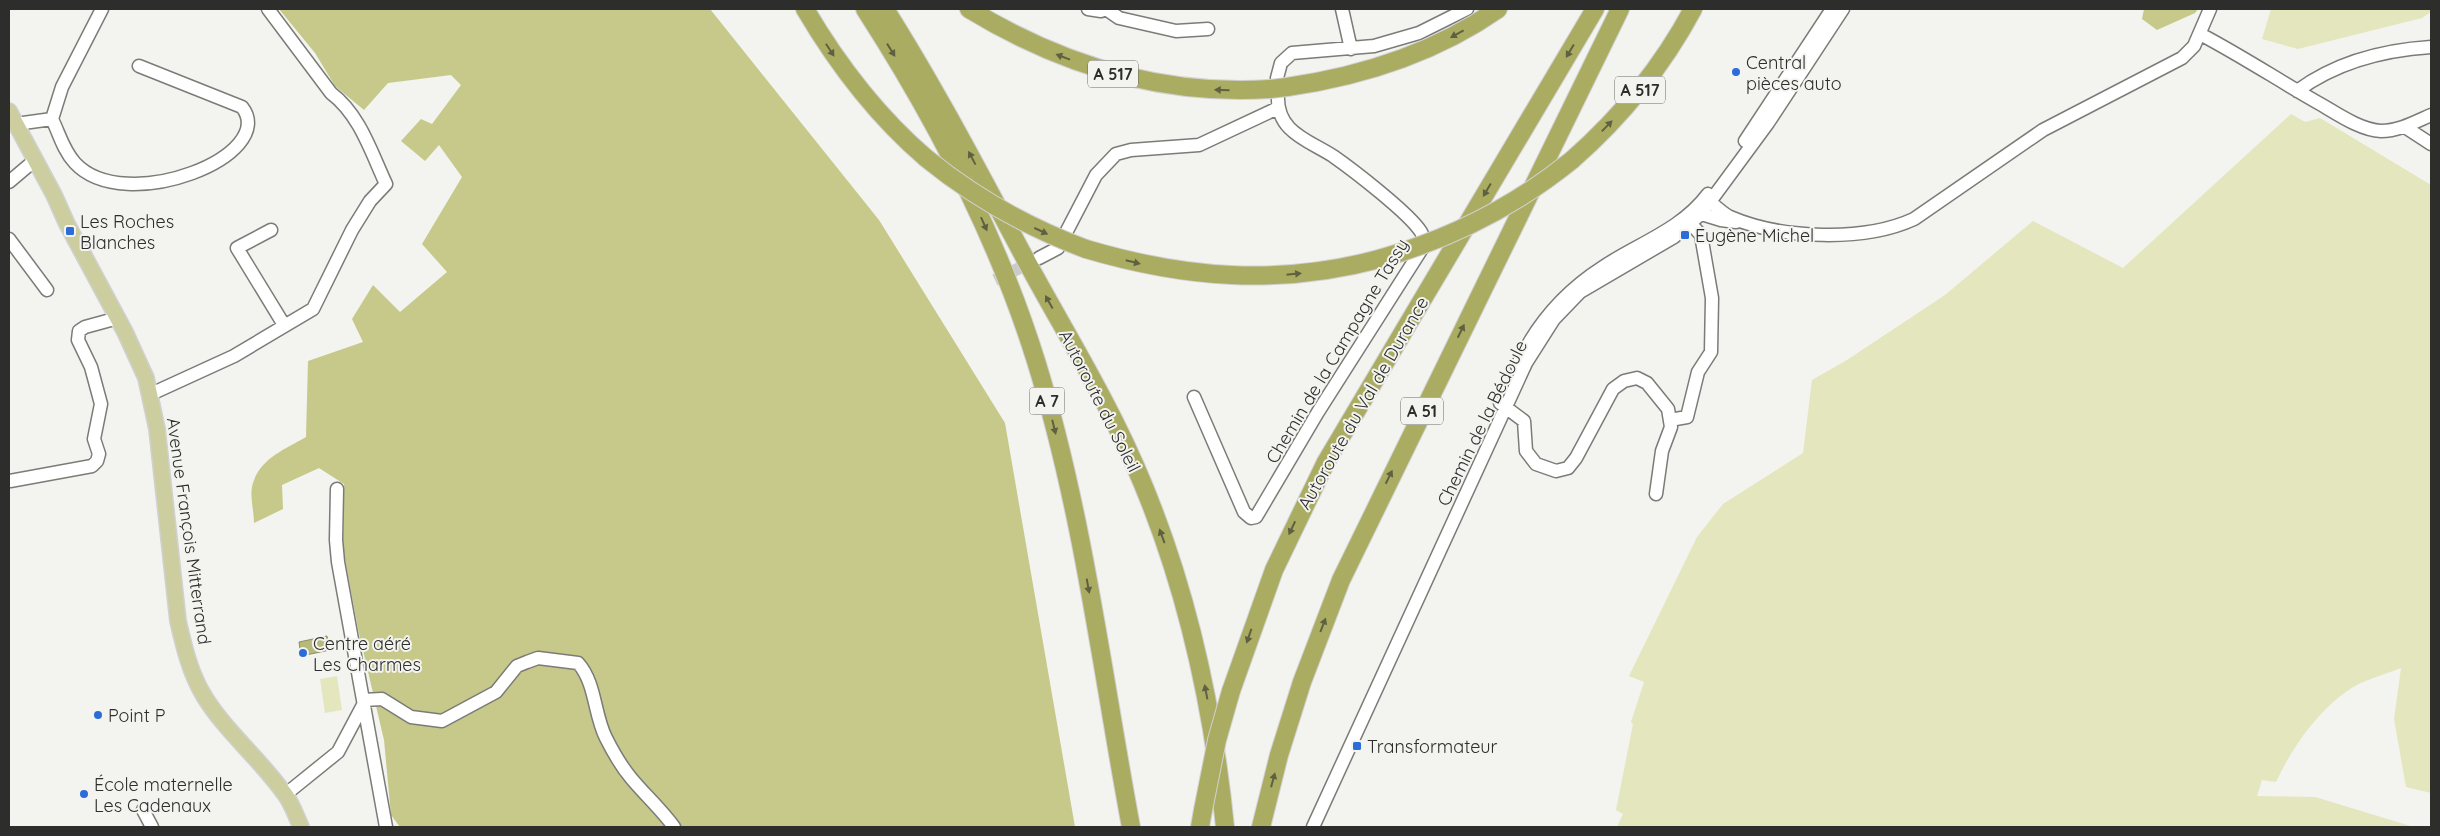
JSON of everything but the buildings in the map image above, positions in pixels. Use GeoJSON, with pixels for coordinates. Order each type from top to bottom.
{"type":"FeatureCollection","features":[{"type":"Feature","properties":{"kind":"highway","name":"A 517"},"geometry":{"type":"LineString","coordinates":[[804,9],[837,61],[879,112],[926,158],[962,186],[1006,214],[1052,236],[1086,249],[1142,264],[1182,272],[1243,276],[1302,273],[1378,259],[1421,246],[1476,223],[1526,194],[1572,160],[1630,102],[1666,54],[1693,9]]}},
{"type":"Feature","properties":{"kind":"highway","name":"Autoroute du Soleil"},"geometry":{"type":"LineString","coordinates":[[865,9],[926,108],[982,218],[1015,300],[1036,361],[1070,490],[1131,827]]}},
{"type":"Feature","properties":{"kind":"highway","name":"Autoroute du Soleil"},"geometry":{"type":"LineString","coordinates":[[885,9],[956,130],[1106,406],[1140,479],[1180,589],[1199,660],[1211,720],[1225,827]]}},
{"type":"Feature","properties":{"kind":"highway","name":"A 517"},"geometry":{"type":"LineString","coordinates":[[969,9],[1059,56],[1107,72],[1174,86],[1211,89],[1278,87],[1324,82],[1395,62],[1454,36],[1498,9]]}},
{"type":"Feature","properties":{"kind":"highway","name":"Autoroute du Val de Durance"},"geometry":{"type":"LineString","coordinates":[[1201,819],[1217,740],[1231,691],[1266,590],[1319,474],[1595,9]]}},
{"type":"Feature","properties":{"kind":"highway","name":"A 51"},"geometry":{"type":"LineString","coordinates":[[1261,827],[1299,691],[1341,580],[1620,9]]}},
{"type":"Feature","properties":{"kind":"main road","name":"Avenue François Mitterrand"},"geometry":{"type":"LineString","coordinates":[[11,121],[118,318],[151,394],[172,572],[184,648],[204,696],[286,794],[301,827]]}},
{"type":"Feature","properties":{"kind":"street"},"geometry":{"type":"LineString","coordinates":[[102,9],[62,87],[52,119],[67,151],[75,162],[89,174],[113,182],[138,185],[190,175],[221,158],[244,137],[249,122],[242,106],[140,66]]}},
{"type":"Feature","properties":{"kind":"street"},"geometry":{"type":"LineString","coordinates":[[151,394],[234,356],[317,304],[352,230],[370,201],[386,184],[356,121],[345,104],[331,93],[268,9]]}},
{"type":"Feature","properties":{"kind":"street"},"geometry":{"type":"LineString","coordinates":[[1088,9],[1101,11],[1106,9],[1119,18],[1176,30],[1208,29]]}},
{"type":"Feature","properties":{"kind":"street"},"geometry":{"type":"LineString","coordinates":[[1342,9],[1350,48]]}},
{"type":"Feature","properties":{"kind":"street"},"geometry":{"type":"LineString","coordinates":[[1039,258],[1058,248],[1096,175],[1116,154],[1131,150],[1199,145],[1278,108],[1281,63],[1292,53],[1374,46],[1419,33],[1467,9]]}},
{"type":"Feature","properties":{"kind":"street","name":"Chemin de la Bédoule"},"geometry":{"type":"LineString","coordinates":[[1708,200],[1832,9]]}},
{"type":"Feature","properties":{"kind":"street","name":"Chemin de la Bédoule"},"geometry":{"type":"LineString","coordinates":[[1313,827],[1503,405],[1525,348],[1538,327],[1558,302],[1578,284],[1604,266],[1672,229],[1696,212],[1708,200],[1768,123],[1843,9]]}},
{"type":"Feature","properties":{"kind":"street"},"geometry":{"type":"LineString","coordinates":[[1696,212],[1721,220],[1799,233],[1835,235],[1885,229],[1902,224],[1914,219],[2043,130],[2182,58],[2190,52],[2210,9]]}},
{"type":"Feature","properties":{"kind":"street"},"geometry":{"type":"LineString","coordinates":[[2200,34],[2347,120],[2367,128],[2380,131],[2405,127],[2431,115]]}},
{"type":"Feature","properties":{"kind":"street"},"geometry":{"type":"LineString","coordinates":[[2297,91],[2317,76],[2347,64],[2390,52],[2431,47]]}},
{"type":"Feature","properties":{"kind":"street","name":"Chemin de la Campagne Tassy"},"geometry":{"type":"LineString","coordinates":[[1194,397],[1244,512],[1251,518],[1256,517],[1318,412],[1422,250],[1423,236],[1408,218],[1350,168],[1294,133],[1278,108]]}},
{"type":"Feature","properties":{"kind":"street"},"geometry":{"type":"LineString","coordinates":[[11,121],[52,119]]}},
{"type":"Feature","properties":{"kind":"street"},"geometry":{"type":"LineString","coordinates":[[2405,127],[2431,144]]}},
{"type":"Feature","properties":{"kind":"street"},"geometry":{"type":"LineString","coordinates":[[9,182],[32,162]]}},
{"type":"Feature","properties":{"kind":"street"},"geometry":{"type":"LineString","coordinates":[[1708,200],[1728,216],[1751,224]]}},
{"type":"Feature","properties":{"kind":"street","name":"Chemin de la Bédoule"},"geometry":{"type":"LineString","coordinates":[[1304,827],[1503,405],[1526,363],[1550,326],[1580,292],[1674,237],[1692,224],[1696,212]]}},
{"type":"Feature","properties":{"kind":"street"},"geometry":{"type":"LineString","coordinates":[[1670,420],[1687,417],[1698,372],[1711,352],[1712,298],[1701,235],[1692,224]]}},
{"type":"Feature","properties":{"kind":"street"},"geometry":{"type":"LineString","coordinates":[[270,230],[237,248],[284,325]]}},
{"type":"Feature","properties":{"kind":"street"},"geometry":{"type":"LineString","coordinates":[[9,239],[47,290]]}},
{"type":"Feature","properties":{"kind":"street"},"geometry":{"type":"LineString","coordinates":[[10,481],[92,466],[97,461],[99,454],[94,440],[101,404],[91,367],[78,340],[79,331],[85,327],[118,318]]}},
{"type":"Feature","properties":{"kind":"street"},"geometry":{"type":"LineString","coordinates":[[1503,405],[1524,421],[1526,451],[1536,464],[1556,471],[1568,468],[1576,458],[1613,390],[1624,381],[1637,378],[1647,383],[1668,409],[1671,427],[1662,450],[1656,494]]}},
{"type":"Feature","properties":{"kind":"street"},"geometry":{"type":"LineString","coordinates":[[337,489],[337,551],[386,827]]}},
{"type":"Feature","properties":{"kind":"street"},"geometry":{"type":"LineString","coordinates":[[363,702],[382,699],[411,717],[442,721],[496,692],[517,666],[526,662],[538,658],[578,664],[589,680],[595,712],[618,759],[629,776],[674,827]]}},
{"type":"Feature","properties":{"kind":"street"},"geometry":{"type":"LineString","coordinates":[[286,794],[338,752],[363,702]]}},
{"type":"Feature","properties":{"kind":"street"},"geometry":{"type":"LineString","coordinates":[[143,810],[152,827]]}},
{"type":"Feature","properties":{"kind":"shaded area"},"geometry":{"type":"Polygon","coordinates":[[[279,9],[710,9],[879,220],[1005,423],[1075,827],[400,827],[391,815],[384,740],[358,629],[343,549],[344,484],[319,468],[282,485],[283,509],[254,523],[252,487],[255,477],[266,462],[306,437],[308,361],[363,342],[352,319],[373,285],[400,312],[447,272],[422,244],[462,177],[439,145],[425,161],[401,141],[421,119],[432,124],[461,85],[451,75],[388,83],[364,110],[335,86],[315,53],[279,9]]]}},
{"type":"Feature","properties":{"kind":"shaded area"},"geometry":{"type":"Polygon","coordinates":[[[2144,9],[2198,9],[2195,13],[2157,30],[2142,19],[2144,9]]]}},
{"type":"Feature","properties":{"kind":"shaded area"},"geometry":{"type":"Polygon","coordinates":[[[2271,9],[2431,9],[2431,12],[2422,18],[2298,49],[2262,39],[2271,9]]]}},
{"type":"Feature","properties":{"kind":"shaded area"},"geometry":{"type":"Polygon","coordinates":[[[2291,114],[2305,122],[2320,118],[2431,185],[2431,793],[2406,787],[2394,719],[2401,668],[2359,684],[2336,700],[2315,720],[2297,744],[2276,782],[2262,780],[2257,796],[2315,797],[2414,827],[1617,827],[1623,814],[1616,810],[1633,724],[1631,722],[1644,682],[1629,676],[1697,537],[1723,504],[1803,453],[1812,380],[1847,360],[1945,295],[2033,221],[2123,268],[2291,114]]]}},
{"type":"Feature","properties":{"kind":"shaded area"},"geometry":{"type":"Polygon","coordinates":[[[327,636],[330,650],[301,656],[299,642],[327,636]]]}},
{"type":"Feature","properties":{"kind":"shaded area"},"geometry":{"type":"Polygon","coordinates":[[[337,676],[342,710],[325,713],[320,679],[337,676]]]}},
{"type":"Feature","properties":{"kind":"tunnel"},"geometry":{"type":"LineString","coordinates":[[995,280],[1036,260]]}},
{"type":"Feature","properties":{"kind":"place","name":"Central pièces auto"},"geometry":{"type":"Point","coordinates":[1736,72]}},
{"type":"Feature","properties":{"kind":"place","name":"Les Roches Blanches"},"geometry":{"type":"Point","coordinates":[70,231]}},
{"type":"Feature","properties":{"kind":"place","name":"Eugène Michel"},"geometry":{"type":"Point","coordinates":[1685,235]}},
{"type":"Feature","properties":{"kind":"place","name":"Centre aéré Les Charmes"},"geometry":{"type":"Point","coordinates":[303,653]}},
{"type":"Feature","properties":{"kind":"place","name":"Point P"},"geometry":{"type":"Point","coordinates":[98,715]}},
{"type":"Feature","properties":{"kind":"place","name":"Transformateur"},"geometry":{"type":"Point","coordinates":[1357,746]}},
{"type":"Feature","properties":{"kind":"place","name":"École maternelle Les Cadenaux"},"geometry":{"type":"Point","coordinates":[84,794]}}]}
